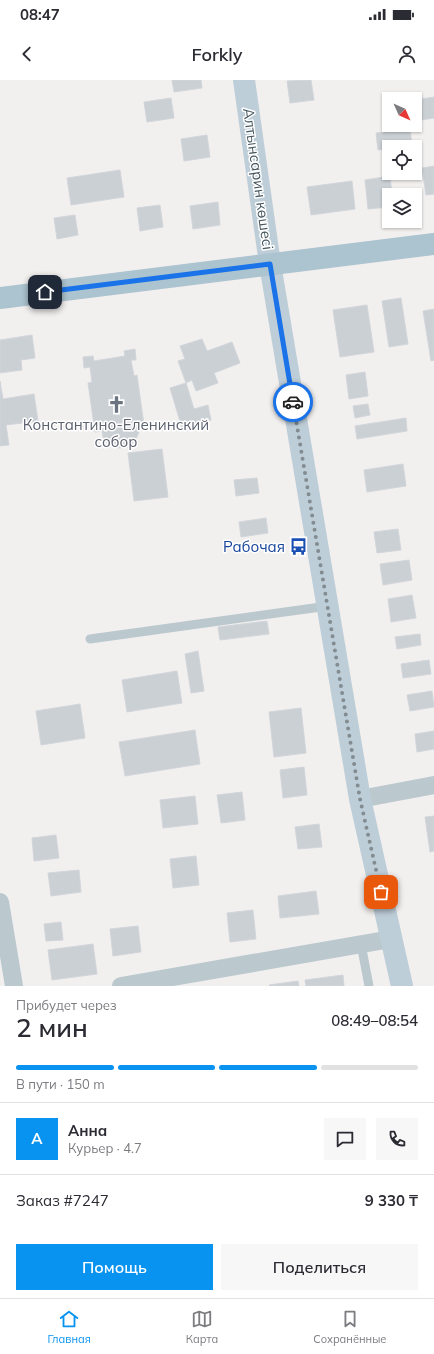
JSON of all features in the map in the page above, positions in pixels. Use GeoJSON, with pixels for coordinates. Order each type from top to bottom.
{"type":"FeatureCollection","features":[{"type":"Feature","properties":{"kind":"main road"},"geometry":{"type":"LineString","coordinates":[[0,298],[434,244]]}},
{"type":"Feature","properties":{"kind":"street","name":"Алтынсарин көшесі"},"geometry":{"type":"LineString","coordinates":[[244,80],[270,264],[360,799],[402,986]]}},
{"type":"Feature","properties":{"kind":"street"},"geometry":{"type":"LineString","coordinates":[[360,799],[434,785]]}},
{"type":"Feature","properties":{"kind":"street"},"geometry":{"type":"LineString","coordinates":[[0,902],[14,986]]}},
{"type":"Feature","properties":{"kind":"street"},"geometry":{"type":"LineString","coordinates":[[121,986],[392,939]]}},
{"type":"Feature","properties":{"kind":"lane"},"geometry":{"type":"LineString","coordinates":[[90,639],[328,606]]}},
{"type":"Feature","properties":{"kind":"lane"},"geometry":{"type":"LineString","coordinates":[[361,944],[369,986]]}},
{"type":"Feature","properties":{"kind":"building"},"geometry":{"type":"Polygon","coordinates":[[[172,80],[201,80],[202,88],[174,92],[172,80]]]}},
{"type":"Feature","properties":{"kind":"building"},"geometry":{"type":"Polygon","coordinates":[[[311,80],[314,100],[290,103],[287,81],[311,80]]]}},
{"type":"Feature","properties":{"kind":"building"},"geometry":{"type":"Polygon","coordinates":[[[434,97],[434,118],[422,120],[422,99],[434,97]]]}},
{"type":"Feature","properties":{"kind":"building"},"geometry":{"type":"Polygon","coordinates":[[[171,98],[174,118],[147,122],[144,102],[171,98]]]}},
{"type":"Feature","properties":{"kind":"building"},"geometry":{"type":"Polygon","coordinates":[[[410,132],[411,140],[382,140],[382,150],[378,150],[376,133],[410,132]]]}},
{"type":"Feature","properties":{"kind":"building"},"geometry":{"type":"Polygon","coordinates":[[[207,135],[210,157],[184,161],[181,139],[207,135]]]}},
{"type":"Feature","properties":{"kind":"building"},"geometry":{"type":"Polygon","coordinates":[[[434,166],[434,194],[426,195],[422,168],[434,166]]]}},
{"type":"Feature","properties":{"kind":"building"},"geometry":{"type":"Polygon","coordinates":[[[120,170],[124,197],[71,205],[67,178],[120,170]]]}},
{"type":"Feature","properties":{"kind":"building"},"geometry":{"type":"Polygon","coordinates":[[[382,177],[382,180],[390,180],[391,188],[382,188],[382,208],[368,209],[365,180],[382,177]]]}},
{"type":"Feature","properties":{"kind":"building"},"geometry":{"type":"Polygon","coordinates":[[[352,181],[355,209],[311,215],[307,187],[352,181]]]}},
{"type":"Feature","properties":{"kind":"building"},"geometry":{"type":"Polygon","coordinates":[[[218,202],[220,225],[193,229],[190,206],[218,202]]]}},
{"type":"Feature","properties":{"kind":"building"},"geometry":{"type":"Polygon","coordinates":[[[160,205],[163,227],[140,231],[137,208],[160,205]]]}},
{"type":"Feature","properties":{"kind":"building"},"geometry":{"type":"Polygon","coordinates":[[[75,215],[78,235],[57,239],[54,218],[75,215]]]}},
{"type":"Feature","properties":{"kind":"building"},"geometry":{"type":"Polygon","coordinates":[[[401,298],[408,344],[389,347],[382,301],[401,298]]]}},
{"type":"Feature","properties":{"kind":"building"},"geometry":{"type":"Polygon","coordinates":[[[367,305],[374,352],[340,357],[333,310],[367,305]]]}},
{"type":"Feature","properties":{"kind":"building"},"geometry":{"type":"Polygon","coordinates":[[[434,309],[434,360],[431,361],[423,311],[434,309]]]}},
{"type":"Feature","properties":{"kind":"building"},"geometry":{"type":"Polygon","coordinates":[[[32,335],[35,358],[21,360],[22,370],[0,373],[0,340],[32,335]]]}},
{"type":"Feature","properties":{"kind":"building"},"geometry":{"type":"Polygon","coordinates":[[[202,339],[207,351],[232,342],[240,363],[214,373],[218,383],[196,391],[192,380],[186,383],[178,361],[185,359],[180,346],[202,339]]]}},
{"type":"Feature","properties":{"kind":"building","name":"Константино-Еленинский собор"},"geometry":{"type":"Polygon","coordinates":[[[135,349],[136,360],[131,360],[134,376],[137,375],[144,425],[138,426],[139,432],[135,441],[128,447],[118,448],[109,445],[103,437],[102,431],[95,432],[88,383],[92,382],[90,367],[84,368],[83,357],[93,356],[94,361],[125,356],[124,351],[135,349]]]}},
{"type":"Feature","properties":{"kind":"building"},"geometry":{"type":"Polygon","coordinates":[[[365,372],[368,396],[349,399],[346,375],[365,372]]]}},
{"type":"Feature","properties":{"kind":"building"},"geometry":{"type":"Polygon","coordinates":[[[0,381],[3,399],[34,394],[38,421],[6,425],[9,445],[0,446],[0,381]]]}},
{"type":"Feature","properties":{"kind":"building"},"geometry":{"type":"Polygon","coordinates":[[[186,383],[194,409],[208,405],[211,420],[182,428],[170,388],[186,383]]]}},
{"type":"Feature","properties":{"kind":"building"},"geometry":{"type":"Polygon","coordinates":[[[368,404],[370,415],[355,418],[353,406],[368,404]]]}},
{"type":"Feature","properties":{"kind":"building"},"geometry":{"type":"Polygon","coordinates":[[[406,418],[407,431],[357,439],[355,426],[406,418]]]}},
{"type":"Feature","properties":{"kind":"building"},"geometry":{"type":"Polygon","coordinates":[[[162,449],[168,497],[134,501],[128,453],[162,449]]]}},
{"type":"Feature","properties":{"kind":"building"},"geometry":{"type":"Polygon","coordinates":[[[403,464],[406,486],[367,492],[364,470],[403,464]]]}},
{"type":"Feature","properties":{"kind":"building"},"geometry":{"type":"Polygon","coordinates":[[[257,478],[259,493],[236,496],[234,480],[257,478]]]}},
{"type":"Feature","properties":{"kind":"building"},"geometry":{"type":"Polygon","coordinates":[[[266,518],[268,533],[241,537],[239,522],[266,518]]]}},
{"type":"Feature","properties":{"kind":"building"},"geometry":{"type":"Polygon","coordinates":[[[398,529],[401,550],[377,553],[374,532],[398,529]]]}},
{"type":"Feature","properties":{"kind":"building"},"geometry":{"type":"Polygon","coordinates":[[[409,560],[412,580],[383,585],[380,564],[409,560]]]}},
{"type":"Feature","properties":{"kind":"building"},"geometry":{"type":"Polygon","coordinates":[[[412,595],[416,618],[391,622],[388,599],[412,595]]]}},
{"type":"Feature","properties":{"kind":"building"},"geometry":{"type":"Polygon","coordinates":[[[267,621],[269,634],[220,640],[218,627],[267,621]]]}},
{"type":"Feature","properties":{"kind":"building"},"geometry":{"type":"Polygon","coordinates":[[[420,634],[421,645],[397,649],[395,637],[420,634]]]}},
{"type":"Feature","properties":{"kind":"building"},"geometry":{"type":"Polygon","coordinates":[[[198,651],[204,691],[191,693],[185,654],[198,651]]]}},
{"type":"Feature","properties":{"kind":"building"},"geometry":{"type":"Polygon","coordinates":[[[429,660],[431,674],[403,678],[401,664],[429,660]]]}},
{"type":"Feature","properties":{"kind":"building"},"geometry":{"type":"Polygon","coordinates":[[[177,671],[182,703],[127,712],[122,680],[177,671]]]}},
{"type":"Feature","properties":{"kind":"building"},"geometry":{"type":"Polygon","coordinates":[[[432,691],[434,707],[410,711],[407,695],[432,691]]]}},
{"type":"Feature","properties":{"kind":"building"},"geometry":{"type":"Polygon","coordinates":[[[80,704],[85,738],[41,745],[36,711],[80,704]]]}},
{"type":"Feature","properties":{"kind":"building"},"geometry":{"type":"Polygon","coordinates":[[[301,708],[306,753],[274,757],[269,712],[301,708]]]}},
{"type":"Feature","properties":{"kind":"building"},"geometry":{"type":"Polygon","coordinates":[[[195,730],[200,764],[125,776],[119,742],[195,730]]]}},
{"type":"Feature","properties":{"kind":"building"},"geometry":{"type":"Polygon","coordinates":[[[434,731],[434,749],[417,752],[415,734],[434,731]]]}},
{"type":"Feature","properties":{"kind":"building"},"geometry":{"type":"Polygon","coordinates":[[[304,767],[307,795],[283,798],[280,770],[304,767]]]}},
{"type":"Feature","properties":{"kind":"building"},"geometry":{"type":"Polygon","coordinates":[[[242,792],[245,820],[221,823],[217,795],[242,792]]]}},
{"type":"Feature","properties":{"kind":"building"},"geometry":{"type":"Polygon","coordinates":[[[195,796],[198,824],[163,828],[160,800],[195,796]]]}},
{"type":"Feature","properties":{"kind":"building"},"geometry":{"type":"Polygon","coordinates":[[[434,816],[434,851],[430,852],[425,817],[434,816]]]}},
{"type":"Feature","properties":{"kind":"building"},"geometry":{"type":"Polygon","coordinates":[[[319,824],[322,847],[298,849],[295,827],[319,824]]]}},
{"type":"Feature","properties":{"kind":"building"},"geometry":{"type":"Polygon","coordinates":[[[56,835],[59,858],[34,861],[32,838],[56,835]]]}},
{"type":"Feature","properties":{"kind":"building"},"geometry":{"type":"Polygon","coordinates":[[[196,856],[199,885],[173,888],[170,859],[196,856]]]}},
{"type":"Feature","properties":{"kind":"building"},"geometry":{"type":"Polygon","coordinates":[[[79,870],[81,892],[51,896],[48,873],[79,870]]]}},
{"type":"Feature","properties":{"kind":"building"},"geometry":{"type":"Polygon","coordinates":[[[316,891],[319,914],[280,918],[278,896],[316,891]]]}},
{"type":"Feature","properties":{"kind":"building"},"geometry":{"type":"Polygon","coordinates":[[[253,910],[256,939],[230,942],[227,913],[253,910]]]}},
{"type":"Feature","properties":{"kind":"building"},"geometry":{"type":"Polygon","coordinates":[[[61,922],[63,940],[46,941],[44,924],[61,922]]]}},
{"type":"Feature","properties":{"kind":"building"},"geometry":{"type":"Polygon","coordinates":[[[138,926],[141,952],[113,956],[110,929],[138,926]]]}},
{"type":"Feature","properties":{"kind":"building"},"geometry":{"type":"Polygon","coordinates":[[[93,944],[97,974],[52,980],[48,950],[93,944]]]}},
{"type":"Feature","properties":{"kind":"building"},"geometry":{"type":"Polygon","coordinates":[[[343,975],[344,986],[306,986],[305,980],[343,975]]]}},
{"type":"Feature","properties":{"kind":"building"},"geometry":{"type":"Polygon","coordinates":[[[298,981],[299,986],[269,985],[298,981]]]}},
{"type":"Feature","properties":{"kind":"way so far"},"geometry":{"type":"LineString","coordinates":[[293,402],[360,799],[381,892]]}},
{"type":"Feature","properties":{"kind":"place","name":"Константино-Еленинский собор"},"geometry":{"type":"Point","coordinates":[116,404]}},
{"type":"Feature","properties":{"kind":"place","name":"Рабочая"},"geometry":{"type":"Point","coordinates":[298,547]}},
{"type":"Feature","properties":{"kind":"route"},"geometry":{"type":"LineString","coordinates":[[45,292],[270,264],[293,402]]}}]}
